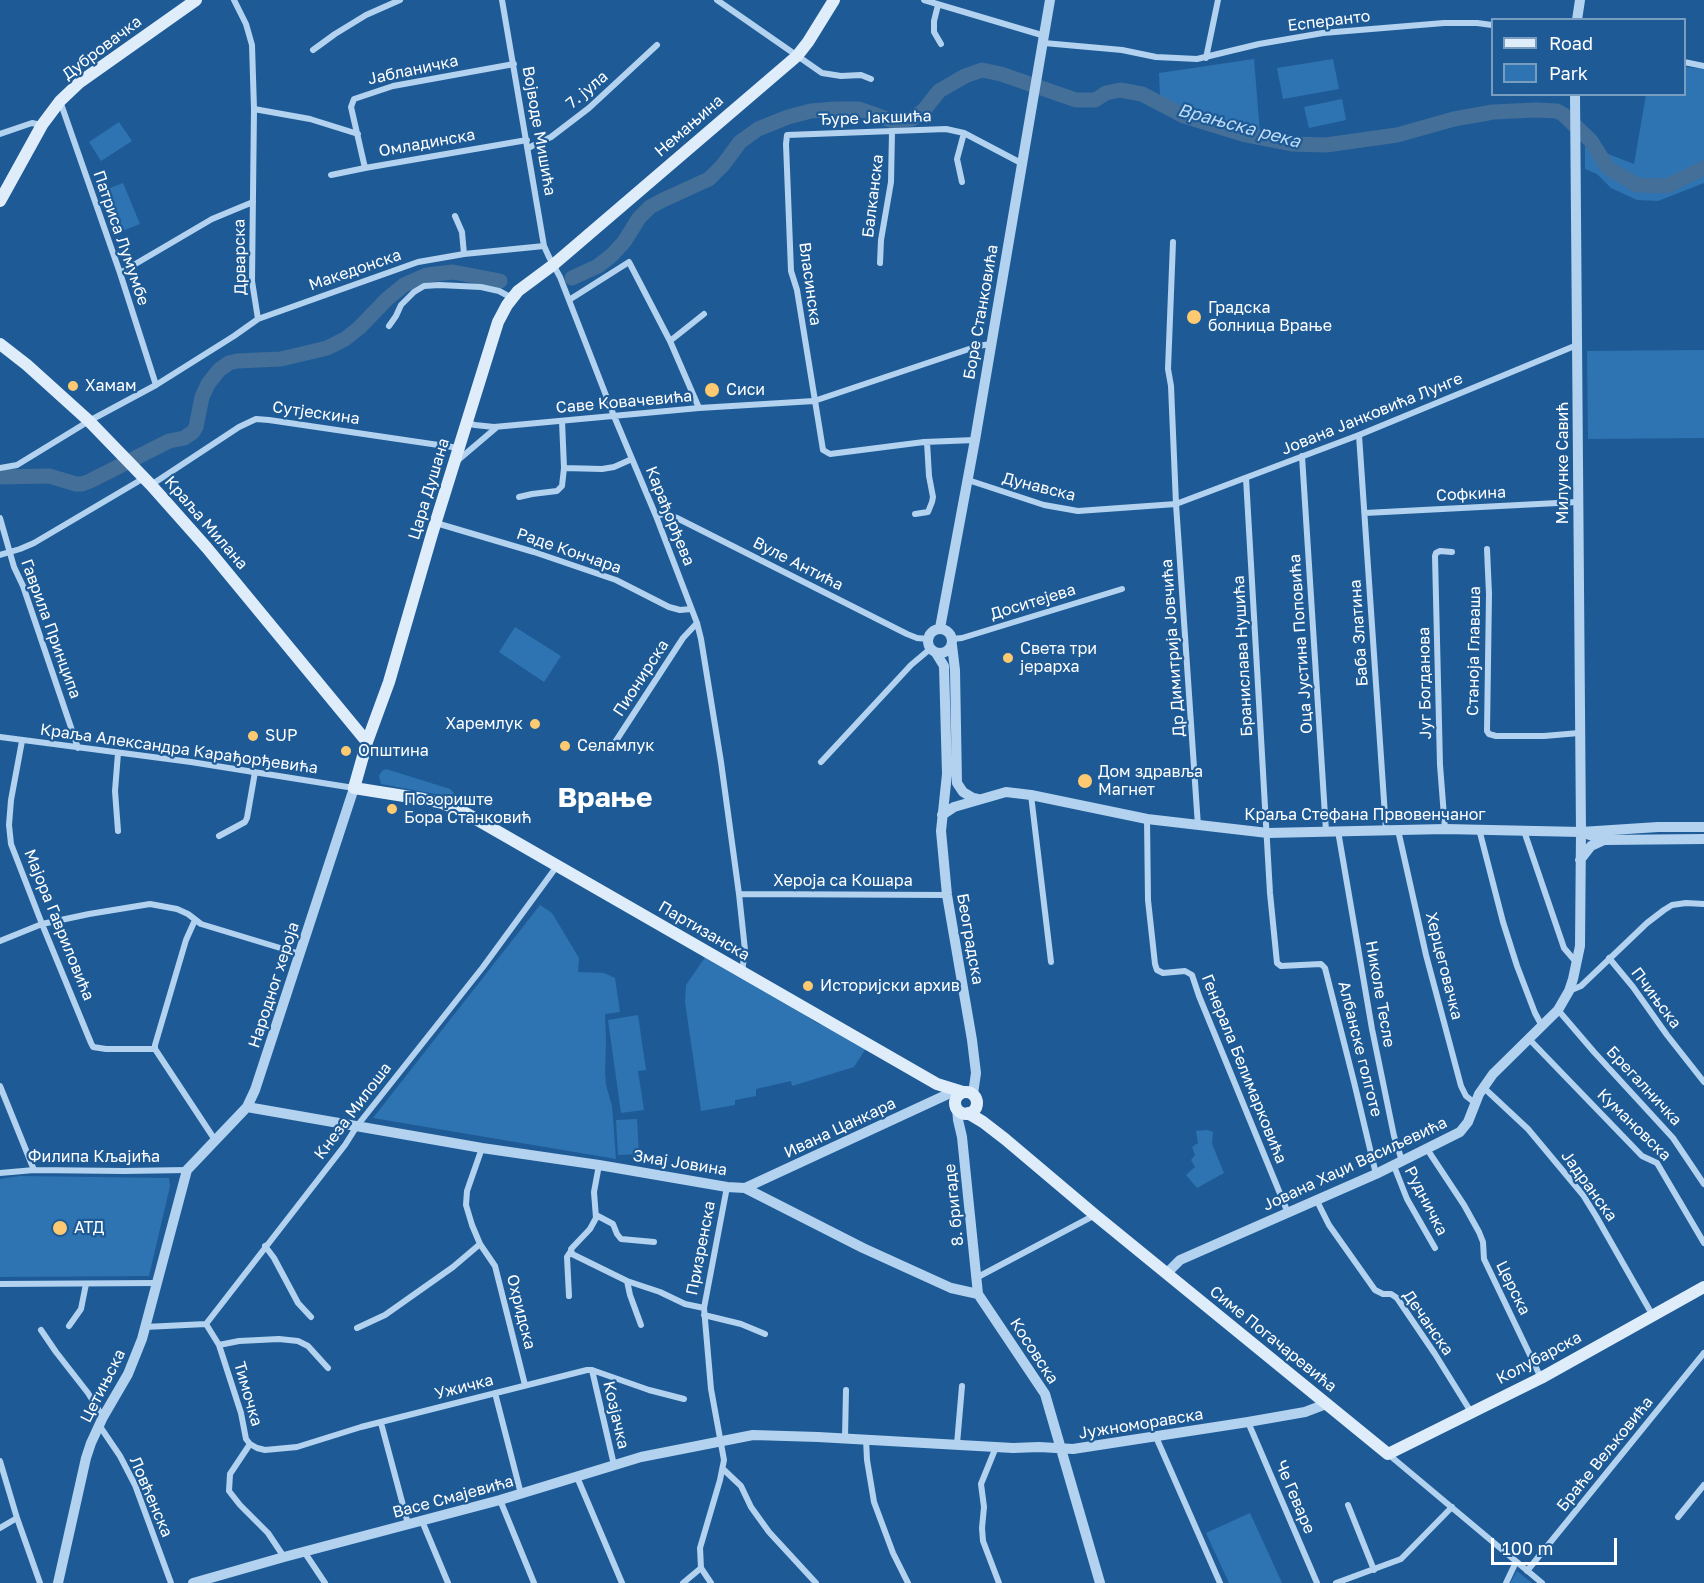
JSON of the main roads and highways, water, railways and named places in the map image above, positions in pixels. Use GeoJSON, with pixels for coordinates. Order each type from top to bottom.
{"type":"FeatureCollection","features":[{"type":"Feature","properties":{"kind":"main road","name":"Дубровачка"},"geometry":{"type":"LineString","coordinates":[[0,201],[42,125],[60,101],[80,82],[196,0]]}},
{"type":"Feature","properties":{"kind":"main road","name":"Немањина"},"geometry":{"type":"LineString","coordinates":[[553,265],[797,56],[834,0]]}},
{"type":"Feature","properties":{"kind":"main road","name":"Цара Душана"},"geometry":{"type":"LineString","coordinates":[[354,788],[367,742],[389,681],[498,322],[512,298],[553,265]]}},
{"type":"Feature","properties":{"kind":"main road","name":"Краља Милана"},"geometry":{"type":"LineString","coordinates":[[0,344],[33,370],[89,421],[148,481],[207,548],[367,742]]}},
{"type":"Feature","properties":{"kind":"main road","name":"Партизанска"},"geometry":{"type":"LineString","coordinates":[[354,788],[423,799],[454,807],[937,1084],[966,1104]]}},
{"type":"Feature","properties":{"kind":"main road","name":"Партизанска"},"geometry":{"type":"LineString","coordinates":[[937,1084],[946,1095],[966,1104]]}},
{"type":"Feature","properties":{"kind":"main road","name":"Симе Погачаревића"},"geometry":{"type":"LineString","coordinates":[[966,1104],[983,1122],[1095,1215],[1388,1454]]}},
{"type":"Feature","properties":{"kind":"main road","name":"Колубарска"},"geometry":{"type":"LineString","coordinates":[[1388,1454],[1541,1378],[1704,1287]]}},
{"type":"Feature","properties":{"kind":"waterway","name":"Врањска река"},"geometry":{"type":"LineString","coordinates":[[572,278],[598,266],[612,255],[650,207],[709,179],[740,142],[758,129],[811,111],[835,109],[859,109],[893,121],[912,119],[924,110],[939,91],[965,76],[982,70],[1001,74],[1076,100],[1095,100],[1106,93],[1120,90],[1142,94],[1184,116],[1246,135],[1292,144],[1326,145],[1397,135],[1454,119],[1493,112],[1557,111],[1591,141],[1608,168],[1637,185],[1667,186],[1704,168]]}},
{"type":"Feature","properties":{"kind":"waterway","name":"Врањска река"},"geometry":{"type":"LineString","coordinates":[[0,477],[49,476],[76,484],[90,481],[169,441],[184,438],[193,432],[202,397],[208,384],[219,370],[229,363],[281,359],[327,348],[345,339],[360,327],[404,285],[427,275],[453,272],[500,281]]}},
{"type":"Feature","properties":{"kind":"place","name":"Градска болница Врање"},"geometry":{"type":"Point","coordinates":[1194,317]}},
{"type":"Feature","properties":{"kind":"place","name":"Хамам"},"geometry":{"type":"Point","coordinates":[73,386]}},
{"type":"Feature","properties":{"kind":"place","name":"Сиси"},"geometry":{"type":"Point","coordinates":[712,390]}},
{"type":"Feature","properties":{"kind":"place","name":"Света три јерарха"},"geometry":{"type":"Point","coordinates":[1008,658]}},
{"type":"Feature","properties":{"kind":"place","name":"Харемлук"},"geometry":{"type":"Point","coordinates":[535,724]}},
{"type":"Feature","properties":{"kind":"place","name":"SUP"},"geometry":{"type":"Point","coordinates":[253,736]}},
{"type":"Feature","properties":{"kind":"place","name":"Селамлук"},"geometry":{"type":"Point","coordinates":[565,746]}},
{"type":"Feature","properties":{"kind":"place","name":"Општина"},"geometry":{"type":"Point","coordinates":[346,751]}},
{"type":"Feature","properties":{"kind":"place","name":"Дом здравља Магнет"},"geometry":{"type":"Point","coordinates":[1085,781]}},
{"type":"Feature","properties":{"kind":"place","name":"Позориште Бора Станковић"},"geometry":{"type":"Point","coordinates":[392,809]}},
{"type":"Feature","properties":{"kind":"place","name":"Историјски архив"},"geometry":{"type":"Point","coordinates":[808,986]}},
{"type":"Feature","properties":{"kind":"place","name":"АТД"},"geometry":{"type":"Point","coordinates":[60,1228]}},
{"type":"Feature","properties":{"kind":"district","name":"Врање"},"geometry":{"type":"Point","coordinates":[605,798]}}]}
